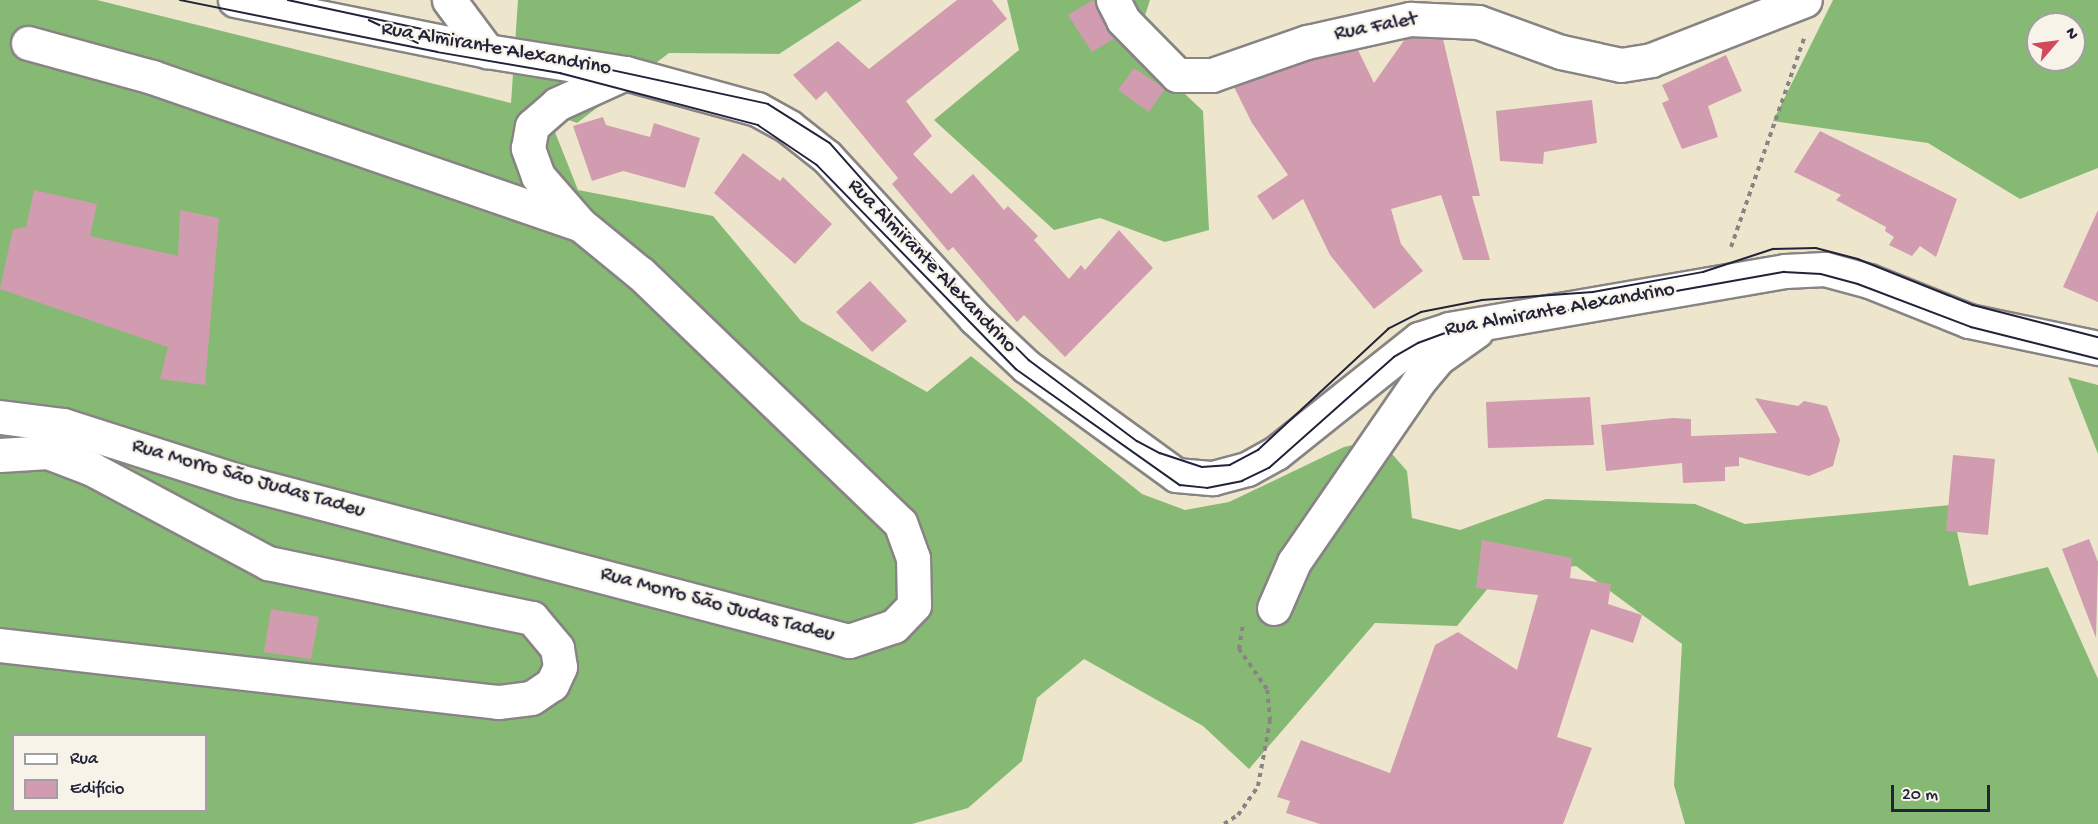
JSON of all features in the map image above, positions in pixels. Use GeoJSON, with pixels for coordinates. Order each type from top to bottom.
{"type":"FeatureCollection","features":[{"type":"Feature","properties":{"kind":"street","name":"Rua Almirante Alexandrino"},"geometry":{"type":"LineString","coordinates":[[235,0],[341,10],[487,51],[625,73],[757,109],[789,127],[827,157],[975,318],[1026,366],[1176,475],[1213,478],[1247,469],[1276,453],[1419,339],[1495,318],[1785,271],[1825,269],[1869,281],[1969,321],[2098,348]]}},
{"type":"Feature","properties":{"kind":"street"},"geometry":{"type":"LineString","coordinates":[[449,0],[487,51]]}},
{"type":"Feature","properties":{"kind":"street","name":"Rua Falet"},"geometry":{"type":"LineString","coordinates":[[1113,0],[1123,20],[1177,75],[1212,75],[1307,42],[1410,19],[1478,22],[1561,52],[1621,65],[1650,60],[1813,3]]}},
{"type":"Feature","properties":{"kind":"street"},"geometry":{"type":"LineString","coordinates":[[28,43],[152,77],[580,224]]}},
{"type":"Feature","properties":{"kind":"street","name":"Rua Morro São Judas Tadeu"},"geometry":{"type":"LineString","coordinates":[[0,417],[63,424],[242,482],[849,641],[894,626],[914,605],[913,558],[900,523],[641,274],[580,224],[538,176],[528,148],[531,126],[557,104],[625,73]]}},
{"type":"Feature","properties":{"kind":"street"},"geometry":{"type":"LineString","coordinates":[[1274,608],[1294,562],[1418,382],[1438,358],[1495,318]]}},
{"type":"Feature","properties":{"kind":"street","name":"Rua Morro São Judas Tadeu"},"geometry":{"type":"LineString","coordinates":[[0,455],[48,452],[92,469],[268,563],[532,618],[557,648],[560,667],[552,684],[531,698],[498,702],[0,645]]}},
{"type":"Feature","properties":{"kind":"path"},"geometry":{"type":"LineString","coordinates":[[1720,283],[1813,3]]}},
{"type":"Feature","properties":{"kind":"green space"},"geometry":{"type":"Polygon","coordinates":[[[0,0],[97,0],[511,103],[518,0],[862,0],[779,54],[669,53],[577,123],[547,112],[578,190],[713,216],[801,321],[927,392],[971,356],[1142,494],[1185,510],[1229,502],[1344,447],[1379,439],[1407,471],[1412,518],[1460,530],[1546,499],[1695,504],[1745,524],[1951,505],[1969,586],[2048,567],[2098,679],[2098,824],[1685,824],[1674,785],[1682,644],[1576,566],[1498,576],[1457,626],[1375,623],[1249,769],[1203,726],[1084,659],[1037,698],[1022,761],[968,808],[912,824],[0,824],[0,0]]]}},
{"type":"Feature","properties":{"kind":"green space"},"geometry":{"type":"Polygon","coordinates":[[[1007,0],[1150,0],[1135,47],[1203,111],[1209,230],[1165,242],[1100,218],[1054,230],[934,120],[1019,50],[1007,0]]]}},
{"type":"Feature","properties":{"kind":"green space"},"geometry":{"type":"Polygon","coordinates":[[[1833,0],[2098,0],[2098,168],[2020,199],[1928,143],[1773,121],[1833,0]]]}},
{"type":"Feature","properties":{"kind":"green space"},"geometry":{"type":"Polygon","coordinates":[[[2068,377],[2098,385],[2098,454],[2068,377]]]}},
{"type":"Feature","properties":{"kind":"building"},"geometry":{"type":"Polygon","coordinates":[[[957,0],[992,0],[1007,19],[906,101],[932,136],[913,154],[951,194],[973,174],[1004,210],[1008,206],[1038,236],[1034,240],[1069,279],[1081,265],[1085,270],[1119,230],[1153,268],[1065,357],[1024,315],[1017,322],[953,247],[948,251],[892,184],[898,178],[826,91],[816,100],[793,75],[838,41],[869,69],[957,0]]]}},
{"type":"Feature","properties":{"kind":"building"},"geometry":{"type":"Polygon","coordinates":[[[1093,0],[1115,38],[1092,52],[1068,15],[1093,0]]]}},
{"type":"Feature","properties":{"kind":"building"},"geometry":{"type":"Polygon","coordinates":[[[1405,39],[1443,39],[1480,196],[1472,196],[1490,260],[1463,260],[1441,195],[1391,209],[1401,244],[1423,271],[1374,309],[1330,255],[1303,199],[1273,220],[1257,196],[1288,175],[1252,123],[1234,87],[1312,60],[1358,50],[1374,83],[1405,39]]]}},
{"type":"Feature","properties":{"kind":"building"},"geometry":{"type":"Polygon","coordinates":[[[1726,55],[1742,91],[1708,106],[1718,137],[1682,149],[1662,103],[1669,100],[1662,85],[1726,55]]]}},
{"type":"Feature","properties":{"kind":"building"},"geometry":{"type":"Polygon","coordinates":[[[1134,68],[1165,89],[1149,112],[1118,90],[1134,68]]]}},
{"type":"Feature","properties":{"kind":"building"},"geometry":{"type":"Polygon","coordinates":[[[1592,100],[1597,143],[1544,152],[1543,164],[1500,161],[1496,111],[1592,100]]]}},
{"type":"Feature","properties":{"kind":"building"},"geometry":{"type":"Polygon","coordinates":[[[603,117],[606,125],[650,137],[654,123],[700,138],[685,188],[623,171],[592,181],[573,126],[603,117]]]}},
{"type":"Feature","properties":{"kind":"building"},"geometry":{"type":"Polygon","coordinates":[[[1820,131],[1957,199],[1936,257],[1920,246],[1912,256],[1889,245],[1894,237],[1885,231],[1886,227],[1836,200],[1841,195],[1794,172],[1820,131]]]}},
{"type":"Feature","properties":{"kind":"building"},"geometry":{"type":"Polygon","coordinates":[[[743,153],[780,181],[783,177],[832,224],[795,264],[714,193],[743,153]]]}},
{"type":"Feature","properties":{"kind":"building"},"geometry":{"type":"Polygon","coordinates":[[[34,190],[97,204],[90,236],[178,256],[180,210],[219,218],[205,385],[160,379],[168,347],[0,289],[13,229],[26,227],[34,190]]]}},
{"type":"Feature","properties":{"kind":"building"},"geometry":{"type":"Polygon","coordinates":[[[2098,210],[2098,302],[2063,287],[2098,210]]]}},
{"type":"Feature","properties":{"kind":"building"},"geometry":{"type":"Polygon","coordinates":[[[870,281],[907,321],[872,352],[836,312],[870,281]]]}},
{"type":"Feature","properties":{"kind":"building"},"geometry":{"type":"Polygon","coordinates":[[[1590,397],[1594,445],[1488,448],[1486,402],[1590,397]]]}},
{"type":"Feature","properties":{"kind":"building"},"geometry":{"type":"Polygon","coordinates":[[[1755,398],[1798,406],[1804,401],[1827,406],[1840,440],[1833,466],[1809,476],[1739,457],[1739,466],[1725,467],[1725,481],[1683,483],[1682,463],[1606,471],[1601,425],[1673,418],[1691,419],[1691,436],[1777,433],[1755,398]]]}},
{"type":"Feature","properties":{"kind":"building"},"geometry":{"type":"Polygon","coordinates":[[[1953,455],[1995,459],[1988,535],[1946,531],[1953,455]]]}},
{"type":"Feature","properties":{"kind":"building"},"geometry":{"type":"Polygon","coordinates":[[[2089,539],[2098,562],[2096,638],[2062,549],[2089,539]]]}},
{"type":"Feature","properties":{"kind":"building"},"geometry":{"type":"Polygon","coordinates":[[[1482,540],[1572,558],[1570,578],[1611,584],[1608,604],[1642,615],[1633,643],[1591,629],[1557,737],[1592,748],[1563,824],[1320,824],[1286,813],[1290,801],[1277,797],[1301,740],[1390,773],[1435,645],[1458,632],[1517,670],[1538,595],[1476,588],[1482,540]]]}},
{"type":"Feature","properties":{"kind":"building"},"geometry":{"type":"Polygon","coordinates":[[[271,609],[319,617],[311,659],[264,652],[271,609]]]}},
{"type":"Feature","properties":{"kind":"tram line"},"geometry":{"type":"LineString","coordinates":[[180,0],[437,52],[560,73],[758,125],[817,165],[1016,369],[1180,485],[1207,488],[1242,481],[1269,468],[1394,357],[1418,343],[1446,333]]}},
{"type":"Feature","properties":{"kind":"tram line"},"geometry":{"type":"LineString","coordinates":[[288,0],[768,104],[830,143],[969,300],[1029,360],[1137,441],[1160,453],[1202,467],[1230,465],[1258,450],[1388,329],[1421,312],[1482,300],[1593,292],[1703,272],[1773,249],[1816,248],[1858,259],[1973,305],[2098,337]]}},
{"type":"Feature","properties":{"kind":"tram line"},"geometry":{"type":"LineString","coordinates":[[369,20],[418,43]]}},
{"type":"Feature","properties":{"kind":"tram line"},"geometry":{"type":"LineString","coordinates":[[1536,316],[1784,272],[1821,274],[1858,284],[1971,327],[2098,359]]}}]}
